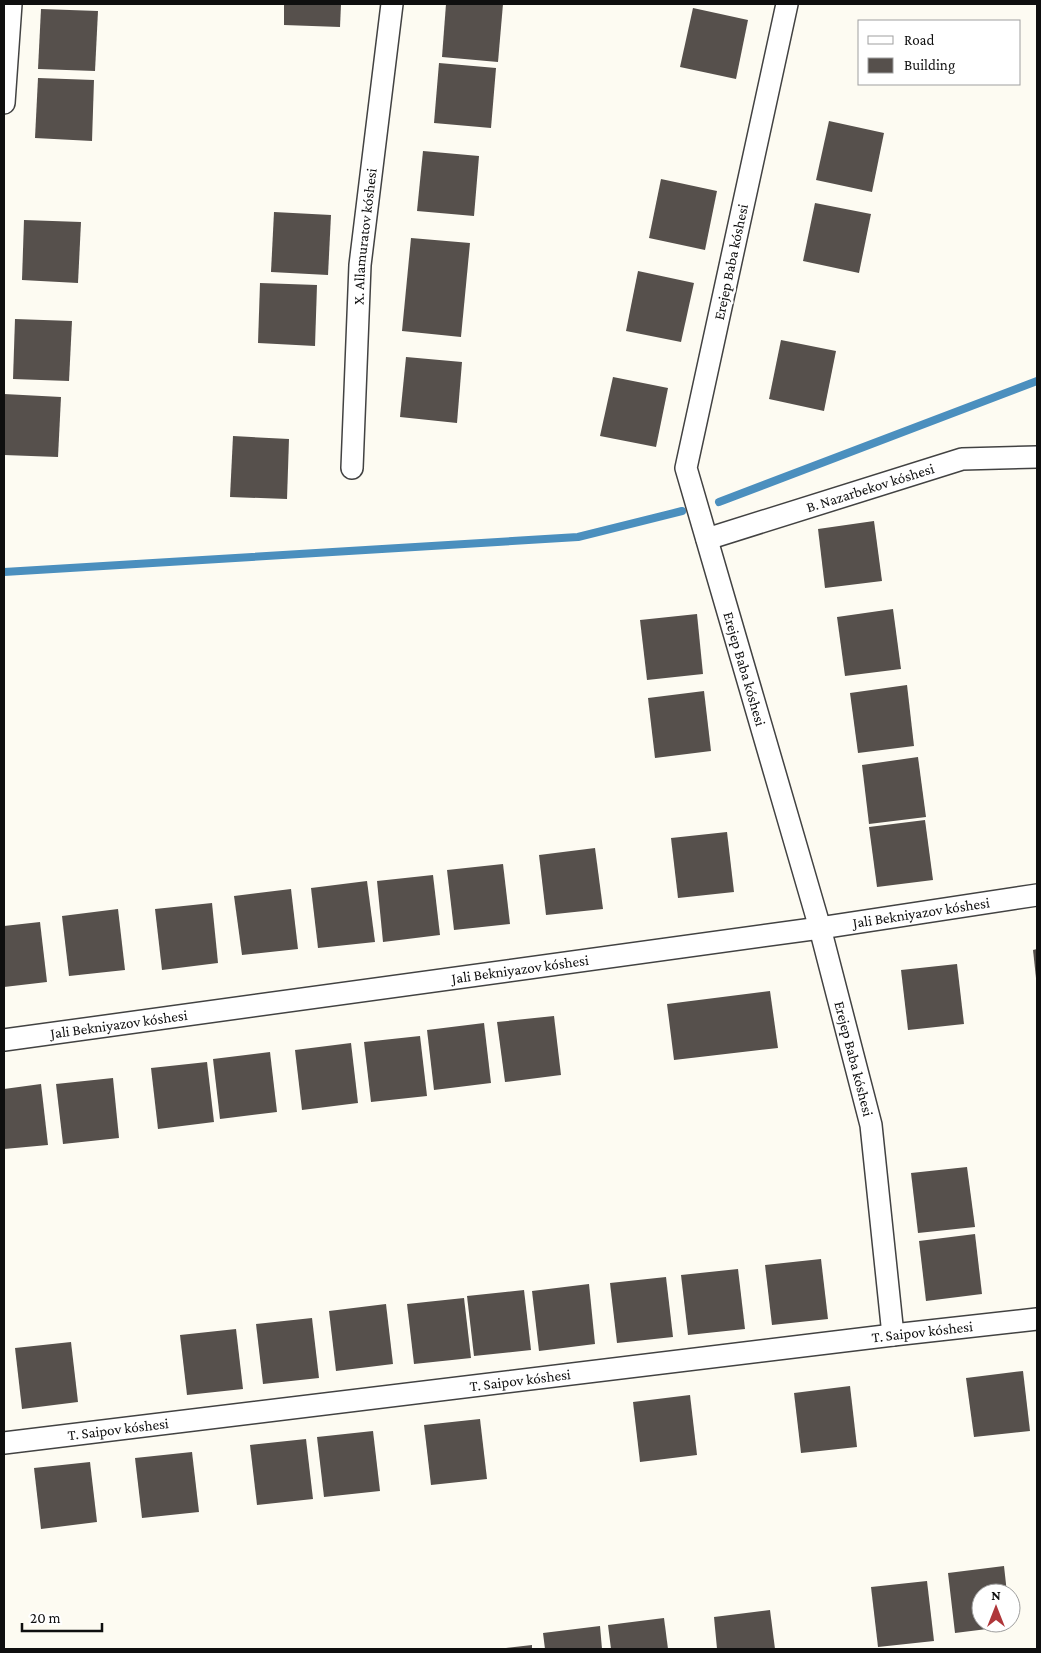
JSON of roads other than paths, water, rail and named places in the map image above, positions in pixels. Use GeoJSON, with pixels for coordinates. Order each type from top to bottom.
{"type":"FeatureCollection","features":[{"type":"Feature","properties":{"kind":"street"},"geometry":{"type":"LineString","coordinates":[[4,103],[11,4]]}},
{"type":"Feature","properties":{"kind":"street","name":"X. Allamuratov kóshesi"},"geometry":{"type":"LineString","coordinates":[[352,468],[360,265],[392,4]]}},
{"type":"Feature","properties":{"kind":"street","name":"Erejep Baba kóshesi"},"geometry":{"type":"LineString","coordinates":[[787,4],[686,468],[820,928],[871,1125],[893,1335]]}},
{"type":"Feature","properties":{"kind":"street","name":"B. Nazarbekov kóshesi"},"geometry":{"type":"LineString","coordinates":[[707,539],[962,459],[1037,457]]}},
{"type":"Feature","properties":{"kind":"street","name":"Jali Bekniyazov kóshesi"},"geometry":{"type":"LineString","coordinates":[[4,1040],[820,928],[1037,895]]}},
{"type":"Feature","properties":{"kind":"street","name":"T. Saipov kóshesi"},"geometry":{"type":"LineString","coordinates":[[4,1443],[1037,1319]]}},
{"type":"Feature","properties":{"kind":"waterway"},"geometry":{"type":"LineString","coordinates":[[719,502],[1037,381]]}},
{"type":"Feature","properties":{"kind":"waterway"},"geometry":{"type":"LineString","coordinates":[[4,572],[578,537],[682,511]]}}]}
